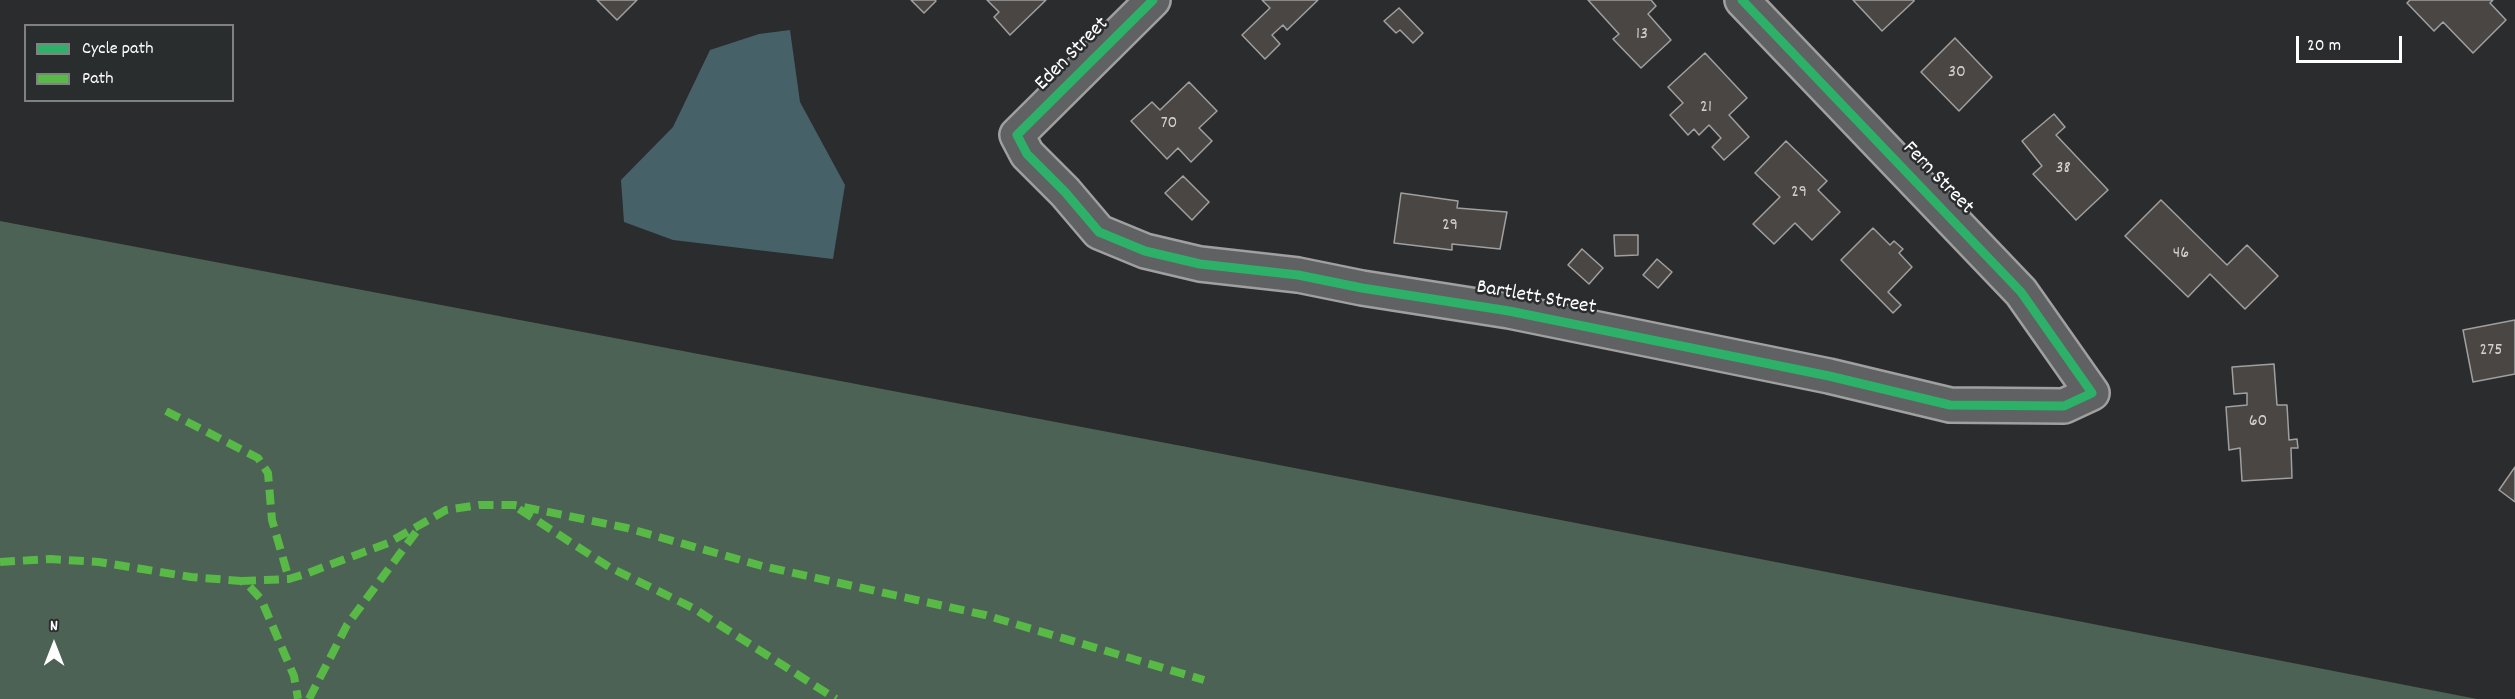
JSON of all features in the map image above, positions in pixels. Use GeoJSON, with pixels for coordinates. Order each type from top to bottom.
{"type":"FeatureCollection","features":[{"type":"Feature","properties":{"kind":"street","name":"Eden Street"},"geometry":{"type":"LineString","coordinates":[[1017,135],[1153,0]]}},
{"type":"Feature","properties":{"kind":"street","name":"Fern Street"},"geometry":{"type":"LineString","coordinates":[[1742,0],[2021,292],[2092,393]]}},
{"type":"Feature","properties":{"kind":"street","name":"Bartlett Street"},"geometry":{"type":"LineString","coordinates":[[1017,135],[1027,154],[1065,192],[1099,232],[1145,251],[1200,264],[1298,275],[1362,288],[1509,311],[1829,376],[1950,405],[2064,406],[2092,393]]}},
{"type":"Feature","properties":{"kind":"green space"},"geometry":{"type":"Polygon","coordinates":[[[0,221],[1187,447],[2477,699],[0,699],[0,221]]]}},
{"type":"Feature","properties":{"kind":"water"},"geometry":{"type":"Polygon","coordinates":[[[790,30],[800,102],[845,185],[833,259],[673,240],[624,222],[621,180],[673,127],[710,50],[759,34],[790,30]]]}},
{"type":"Feature","properties":{"kind":"building"},"geometry":{"type":"Polygon","coordinates":[[[597,0],[637,0],[617,20],[597,0]]]}},
{"type":"Feature","properties":{"kind":"building"},"geometry":{"type":"Polygon","coordinates":[[[911,0],[935,0],[936,1],[924,13],[911,0]]]}},
{"type":"Feature","properties":{"kind":"building"},"geometry":{"type":"Polygon","coordinates":[[[987,0],[1046,0],[1010,35],[994,17],[999,12],[987,0]]]}},
{"type":"Feature","properties":{"kind":"building"},"geometry":{"type":"Polygon","coordinates":[[[1262,0],[1318,0],[1287,30],[1283,25],[1272,35],[1280,44],[1265,59],[1242,35],[1270,8],[1262,0]]]}},
{"type":"Feature","properties":{"kind":"building"},"geometry":{"type":"Polygon","coordinates":[[[1588,0],[1651,0],[1656,6],[1648,14],[1671,40],[1641,68],[1613,39],[1619,34],[1588,0]]]}},
{"type":"Feature","properties":{"kind":"building"},"geometry":{"type":"Polygon","coordinates":[[[1853,0],[1914,0],[1914,1],[1882,31],[1853,0]]]}},
{"type":"Feature","properties":{"kind":"building"},"geometry":{"type":"Polygon","coordinates":[[[2410,0],[2493,0],[2490,3],[2506,20],[2473,53],[2443,22],[2434,31],[2407,3],[2410,0]]]}},
{"type":"Feature","properties":{"kind":"building"},"geometry":{"type":"Polygon","coordinates":[[[1399,8],[1423,33],[1413,43],[1400,30],[1396,33],[1384,21],[1399,8]]]}},
{"type":"Feature","properties":{"kind":"building"},"geometry":{"type":"Polygon","coordinates":[[[1955,38],[1992,77],[1959,111],[1921,72],[1955,38]]]}},
{"type":"Feature","properties":{"kind":"building"},"geometry":{"type":"Polygon","coordinates":[[[1705,53],[1747,98],[1729,115],[1749,137],[1724,160],[1712,147],[1721,138],[1709,125],[1699,135],[1694,129],[1688,135],[1670,115],[1683,103],[1668,87],[1705,53]]]}},
{"type":"Feature","properties":{"kind":"building"},"geometry":{"type":"Polygon","coordinates":[[[1189,82],[1217,111],[1199,128],[1212,141],[1191,162],[1178,148],[1167,159],[1131,121],[1152,102],[1160,110],[1189,82]]]}},
{"type":"Feature","properties":{"kind":"building"},"geometry":{"type":"Polygon","coordinates":[[[2054,114],[2065,127],[2056,135],[2108,190],[2076,220],[2033,174],[2042,166],[2022,141],[2054,114]]]}},
{"type":"Feature","properties":{"kind":"building"},"geometry":{"type":"Polygon","coordinates":[[[1786,141],[1827,181],[1818,190],[1840,212],[1812,240],[1795,223],[1774,244],[1753,224],[1780,197],[1755,173],[1786,141]]]}},
{"type":"Feature","properties":{"kind":"building"},"geometry":{"type":"Polygon","coordinates":[[[1183,176],[1209,202],[1192,220],[1165,193],[1183,176]]]}},
{"type":"Feature","properties":{"kind":"building"},"geometry":{"type":"Polygon","coordinates":[[[1401,193],[1458,201],[1457,208],[1507,212],[1500,249],[1452,244],[1452,250],[1394,243],[1401,193]]]}},
{"type":"Feature","properties":{"kind":"building"},"geometry":{"type":"Polygon","coordinates":[[[2161,200],[2227,265],[2247,245],[2278,276],[2245,309],[2210,274],[2188,297],[2125,236],[2161,200]]]}},
{"type":"Feature","properties":{"kind":"building"},"geometry":{"type":"Polygon","coordinates":[[[1873,228],[1890,245],[1894,241],[1903,249],[1899,253],[1912,267],[1888,292],[1901,305],[1893,313],[1841,260],[1873,228]]]}},
{"type":"Feature","properties":{"kind":"building"},"geometry":{"type":"Polygon","coordinates":[[[1614,235],[1638,235],[1638,255],[1615,256],[1614,235]]]}},
{"type":"Feature","properties":{"kind":"building"},"geometry":{"type":"Polygon","coordinates":[[[1582,249],[1603,268],[1589,284],[1568,265],[1582,249]]]}},
{"type":"Feature","properties":{"kind":"building"},"geometry":{"type":"Polygon","coordinates":[[[1657,259],[1672,272],[1658,288],[1643,275],[1657,259]]]}},
{"type":"Feature","properties":{"kind":"building"},"geometry":{"type":"Polygon","coordinates":[[[2515,320],[2515,374],[2473,382],[2463,330],[2515,320]]]}},
{"type":"Feature","properties":{"kind":"building"},"geometry":{"type":"Polygon","coordinates":[[[2274,364],[2277,405],[2287,405],[2289,440],[2297,439],[2298,448],[2291,448],[2292,478],[2242,481],[2240,448],[2229,450],[2226,407],[2247,405],[2247,393],[2234,394],[2232,367],[2274,364]]]}},
{"type":"Feature","properties":{"kind":"building"},"geometry":{"type":"Polygon","coordinates":[[[2515,467],[2515,502],[2499,490],[2515,467]]]}},
{"type":"Feature","properties":{"kind":"marked path"},"geometry":{"type":"LineString","coordinates":[[166,411],[258,458],[268,473],[272,520],[289,579]]}},
{"type":"Feature","properties":{"kind":"marked path"},"geometry":{"type":"LineString","coordinates":[[241,581],[289,579],[308,573],[388,543],[446,510],[479,505],[514,505],[627,528],[762,566],[985,615],[1204,680]]}},
{"type":"Feature","properties":{"kind":"marked path"},"geometry":{"type":"LineString","coordinates":[[519,509],[609,567],[693,608],[836,699]]}},
{"type":"Feature","properties":{"kind":"marked path"},"geometry":{"type":"LineString","coordinates":[[309,699],[347,625],[419,528]]}},
{"type":"Feature","properties":{"kind":"marked path"},"geometry":{"type":"LineString","coordinates":[[0,562],[50,559],[99,562],[191,577],[241,581],[261,599],[294,676],[298,699]]}},
{"type":"Feature","properties":{"kind":"cycle path"},"geometry":{"type":"LineString","coordinates":[[1153,0],[1017,135],[1027,154],[1065,192],[1099,232],[1145,251],[1200,264],[1298,275],[1362,288],[1509,311],[1829,376],[1950,405],[2064,406],[2092,393],[2021,292],[1742,0]]}}]}
